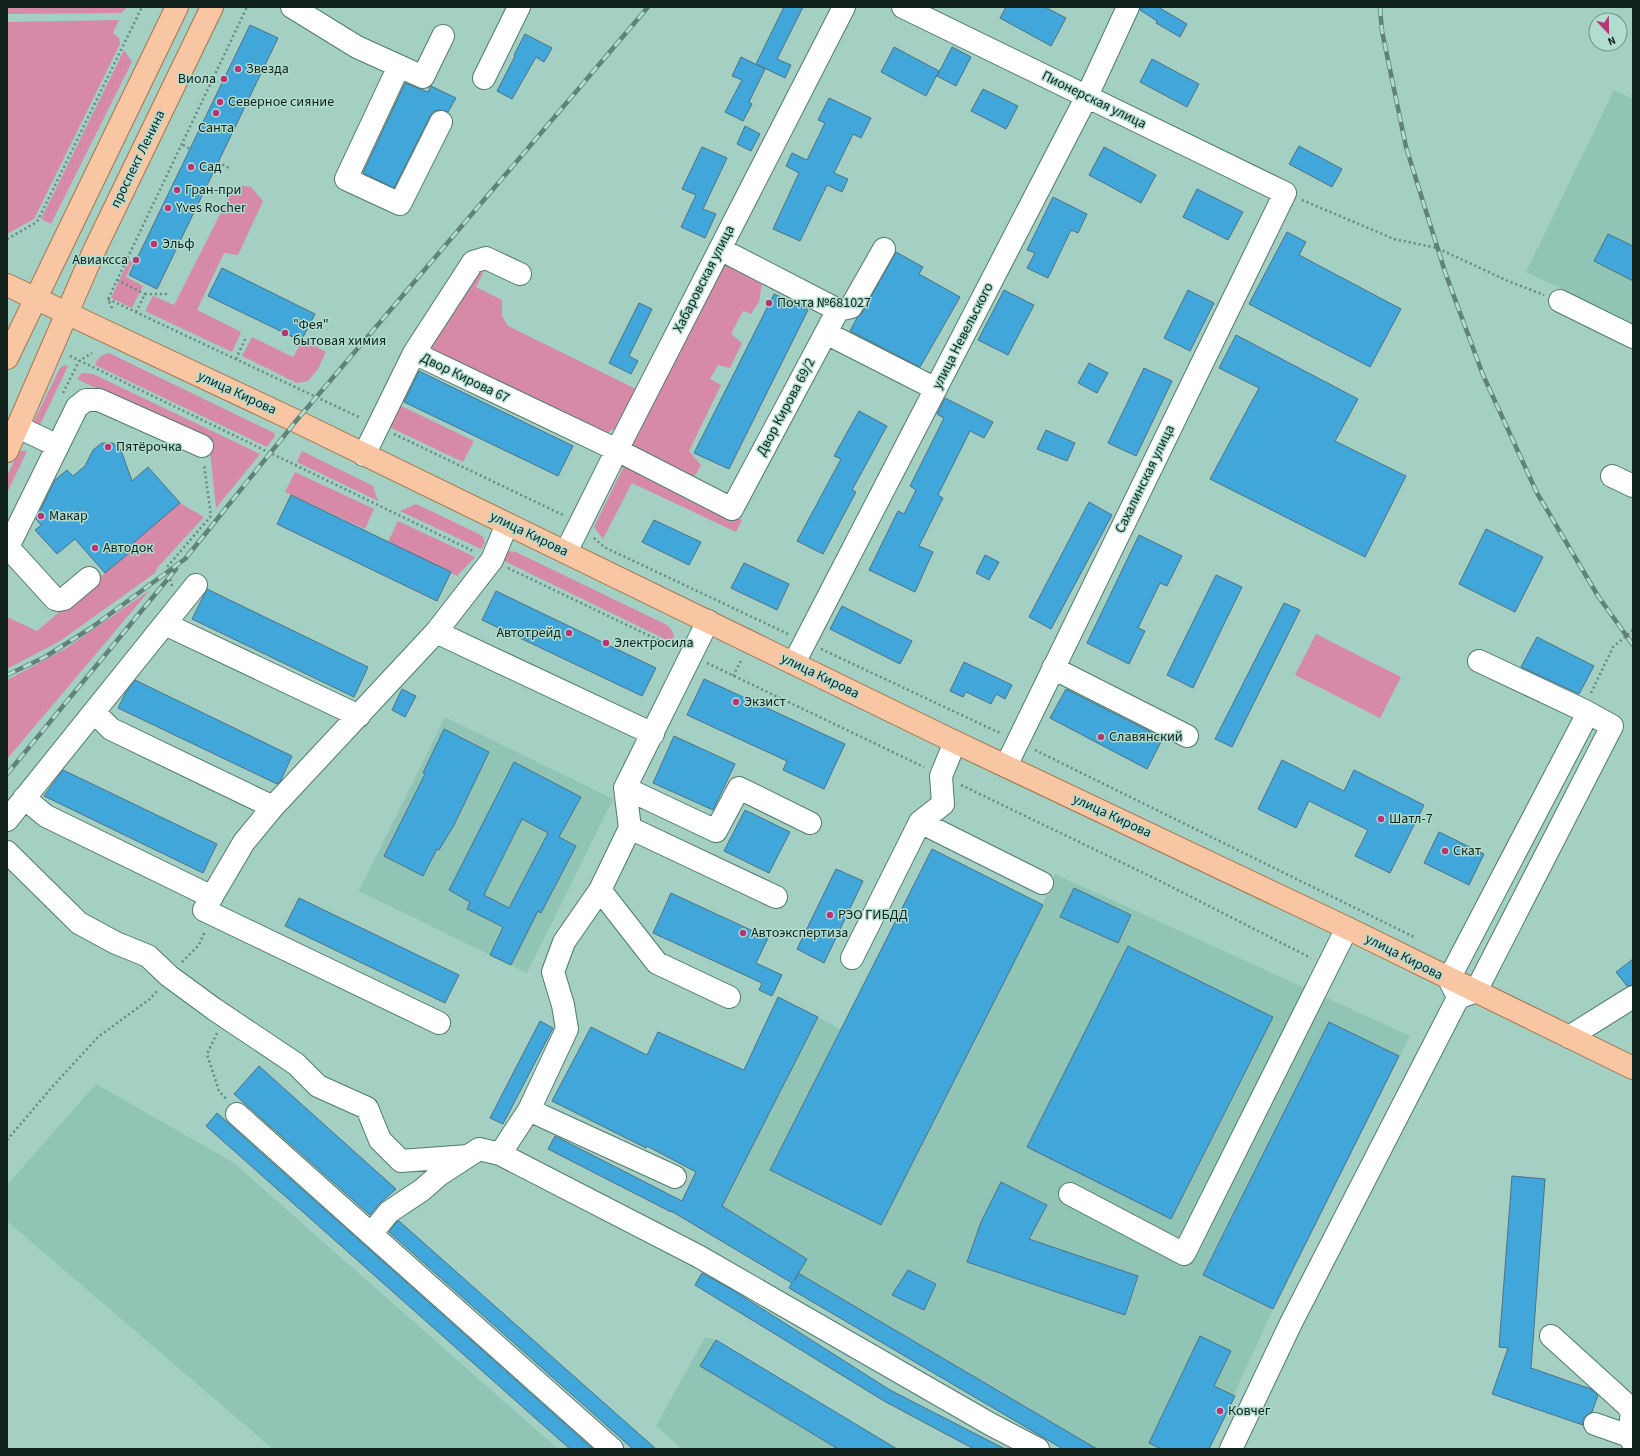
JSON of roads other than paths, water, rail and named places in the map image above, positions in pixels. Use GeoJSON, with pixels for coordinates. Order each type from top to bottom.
{"type":"FeatureCollection","features":[{"type":"Feature","properties":{"kind":"main road"},"geometry":{"type":"LineString","coordinates":[[7,358],[178,7]]}},
{"type":"Feature","properties":{"kind":"main road","name":"проспект Ленина"},"geometry":{"type":"LineString","coordinates":[[7,451],[98,244],[212,7]]}},
{"type":"Feature","properties":{"kind":"main road","name":"улица Кирова"},"geometry":{"type":"LineString","coordinates":[[7,285],[364,454],[955,742],[1347,928],[1461,989],[1569,1037],[1633,1068]]}},
{"type":"Feature","properties":{"kind":"street"},"geometry":{"type":"LineString","coordinates":[[292,7],[357,47],[423,77],[443,36]]}},
{"type":"Feature","properties":{"kind":"street"},"geometry":{"type":"LineString","coordinates":[[484,78],[519,7]]}},
{"type":"Feature","properties":{"kind":"street","name":"Хабаровская улица"},"geometry":{"type":"LineString","coordinates":[[566,552],[844,7]]}},
{"type":"Feature","properties":{"kind":"street","name":"Пионерская улица"},"geometry":{"type":"LineString","coordinates":[[903,7],[1285,192]]}},
{"type":"Feature","properties":{"kind":"street","name":"улица Невельского"},"geometry":{"type":"LineString","coordinates":[[794,663],[1087,96],[1128,7]]}},
{"type":"Feature","properties":{"kind":"street"},"geometry":{"type":"LineString","coordinates":[[399,66],[346,179],[400,204],[441,122]]}},
{"type":"Feature","properties":{"kind":"street","name":"Сахалинская улица"},"geometry":{"type":"LineString","coordinates":[[1006,766],[1285,192]]}},
{"type":"Feature","properties":{"kind":"street"},"geometry":{"type":"LineString","coordinates":[[720,249],[838,310],[851,307],[884,249]]}},
{"type":"Feature","properties":{"kind":"street"},"geometry":{"type":"LineString","coordinates":[[414,354],[473,262],[486,258],[520,274]]}},
{"type":"Feature","properties":{"kind":"street"},"geometry":{"type":"LineString","coordinates":[[1560,301],[1633,337]]}},
{"type":"Feature","properties":{"kind":"street","name":"Двор Кирова 69/2"},"geometry":{"type":"LineString","coordinates":[[617,450],[732,509],[838,310]]}},
{"type":"Feature","properties":{"kind":"street"},"geometry":{"type":"LineString","coordinates":[[826,333],[936,389]]}},
{"type":"Feature","properties":{"kind":"street","name":"Двор Кирова 67"},"geometry":{"type":"LineString","coordinates":[[364,454],[414,354],[617,450]]}},
{"type":"Feature","properties":{"kind":"street"},"geometry":{"type":"LineString","coordinates":[[89,578],[64,599],[55,599],[10,550],[13,519],[58,446],[78,407],[86,400],[100,400],[202,446]]}},
{"type":"Feature","properties":{"kind":"street"},"geometry":{"type":"LineString","coordinates":[[18,427],[58,446]]}},
{"type":"Feature","properties":{"kind":"street"},"geometry":{"type":"LineString","coordinates":[[1612,476],[1633,486]]}},
{"type":"Feature","properties":{"kind":"street"},"geometry":{"type":"LineString","coordinates":[[212,906],[244,842],[273,807],[436,632],[492,560],[507,524]]}},
{"type":"Feature","properties":{"kind":"street"},"geometry":{"type":"LineString","coordinates":[[7,820],[196,585]]}},
{"type":"Feature","properties":{"kind":"street"},"geometry":{"type":"LineString","coordinates":[[171,616],[359,716]]}},
{"type":"Feature","properties":{"kind":"street"},"geometry":{"type":"LineString","coordinates":[[500,1154],[529,1110],[567,1029],[563,1005],[553,972],[564,942],[600,890],[630,828],[625,788],[708,621]]}},
{"type":"Feature","properties":{"kind":"street"},"geometry":{"type":"LineString","coordinates":[[436,632],[653,734]]}},
{"type":"Feature","properties":{"kind":"street"},"geometry":{"type":"LineString","coordinates":[[1461,989],[1612,726],[1479,661]]}},
{"type":"Feature","properties":{"kind":"street"},"geometry":{"type":"LineString","coordinates":[[1053,668],[1187,736]]}},
{"type":"Feature","properties":{"kind":"street"},"geometry":{"type":"LineString","coordinates":[[94,712],[111,729],[273,807]]}},
{"type":"Feature","properties":{"kind":"street"},"geometry":{"type":"LineString","coordinates":[[1230,1449],[1295,1316],[1461,989],[1586,712]]}},
{"type":"Feature","properties":{"kind":"street"},"geometry":{"type":"LineString","coordinates":[[852,958],[920,822],[942,804],[941,776],[955,742]]}},
{"type":"Feature","properties":{"kind":"street"},"geometry":{"type":"LineString","coordinates":[[625,788],[716,831],[739,788],[810,823]]}},
{"type":"Feature","properties":{"kind":"street"},"geometry":{"type":"LineString","coordinates":[[24,798],[46,816],[212,906],[439,1024]]}},
{"type":"Feature","properties":{"kind":"street"},"geometry":{"type":"LineString","coordinates":[[920,822],[1042,883]]}},
{"type":"Feature","properties":{"kind":"street"},"geometry":{"type":"LineString","coordinates":[[630,828],[776,897]]}},
{"type":"Feature","properties":{"kind":"street"},"geometry":{"type":"LineString","coordinates":[[7,852],[79,923],[116,943],[148,956],[169,976],[225,1017],[296,1064],[318,1086],[367,1108],[380,1140],[401,1161],[468,1156]]}},
{"type":"Feature","properties":{"kind":"street"},"geometry":{"type":"LineString","coordinates":[[600,890],[657,963],[729,997]]}},
{"type":"Feature","properties":{"kind":"street"},"geometry":{"type":"LineString","coordinates":[[1070,1194],[1184,1254],[1347,928]]}},
{"type":"Feature","properties":{"kind":"street"},"geometry":{"type":"LineString","coordinates":[[1569,1037],[1633,997]]}},
{"type":"Feature","properties":{"kind":"street"},"geometry":{"type":"LineString","coordinates":[[529,1110],[675,1177]]}},
{"type":"Feature","properties":{"kind":"street"},"geometry":{"type":"LineString","coordinates":[[237,1114],[612,1449]]}},
{"type":"Feature","properties":{"kind":"street"},"geometry":{"type":"LineString","coordinates":[[371,1234],[389,1212],[422,1190],[439,1174],[479,1149],[500,1154],[698,1256],[990,1424],[1038,1449]]}},
{"type":"Feature","properties":{"kind":"street"},"geometry":{"type":"LineString","coordinates":[[1551,1336],[1627,1405],[1632,1412],[1631,1440],[1595,1424]]}},
{"type":"Feature","properties":{"kind":"railway"},"geometry":{"type":"LineString","coordinates":[[7,675],[45,657],[91,628],[185,559],[296,421],[648,7]]}},
{"type":"Feature","properties":{"kind":"railway"},"geometry":{"type":"LineString","coordinates":[[1380,7],[1382,31],[1406,147],[1445,272],[1483,375],[1537,493],[1598,596],[1633,645]]}},
{"type":"Feature","properties":{"kind":"railway"},"geometry":{"type":"LineString","coordinates":[[7,774],[176,569]]}},
{"type":"Feature","properties":{"kind":"place","name":"Звезда"},"geometry":{"type":"Point","coordinates":[238,69]}},
{"type":"Feature","properties":{"kind":"place","name":"Виола"},"geometry":{"type":"Point","coordinates":[224,79]}},
{"type":"Feature","properties":{"kind":"place","name":"Северное сияние"},"geometry":{"type":"Point","coordinates":[220,102]}},
{"type":"Feature","properties":{"kind":"place","name":"Санта"},"geometry":{"type":"Point","coordinates":[216,113]}},
{"type":"Feature","properties":{"kind":"place","name":"Сад"},"geometry":{"type":"Point","coordinates":[191,167]}},
{"type":"Feature","properties":{"kind":"place","name":"Гран-при"},"geometry":{"type":"Point","coordinates":[177,190]}},
{"type":"Feature","properties":{"kind":"place","name":"Yves Rocher"},"geometry":{"type":"Point","coordinates":[168,208]}},
{"type":"Feature","properties":{"kind":"place","name":"Эльф"},"geometry":{"type":"Point","coordinates":[154,244]}},
{"type":"Feature","properties":{"kind":"place","name":"Авиаксса"},"geometry":{"type":"Point","coordinates":[136,260]}},
{"type":"Feature","properties":{"kind":"place","name":"Почта №681027"},"geometry":{"type":"Point","coordinates":[769,303]}},
{"type":"Feature","properties":{"kind":"place","name":"\"Фея\" бытовая химия"},"geometry":{"type":"Point","coordinates":[285,333]}},
{"type":"Feature","properties":{"kind":"place","name":"Пятёрочка"},"geometry":{"type":"Point","coordinates":[108,447]}},
{"type":"Feature","properties":{"kind":"place","name":"Макар"},"geometry":{"type":"Point","coordinates":[41,516]}},
{"type":"Feature","properties":{"kind":"place","name":"Автодок"},"geometry":{"type":"Point","coordinates":[95,548]}},
{"type":"Feature","properties":{"kind":"place","name":"Автотрейд"},"geometry":{"type":"Point","coordinates":[569,633]}},
{"type":"Feature","properties":{"kind":"place","name":"Электросила"},"geometry":{"type":"Point","coordinates":[606,643]}},
{"type":"Feature","properties":{"kind":"place","name":"Экзист"},"geometry":{"type":"Point","coordinates":[736,702]}},
{"type":"Feature","properties":{"kind":"place","name":"Славянский"},"geometry":{"type":"Point","coordinates":[1101,737]}},
{"type":"Feature","properties":{"kind":"place","name":"Шатл-7"},"geometry":{"type":"Point","coordinates":[1381,819]}},
{"type":"Feature","properties":{"kind":"place","name":"Скат"},"geometry":{"type":"Point","coordinates":[1445,851]}},
{"type":"Feature","properties":{"kind":"place","name":"РЭО ГИБДД"},"geometry":{"type":"Point","coordinates":[830,915]}},
{"type":"Feature","properties":{"kind":"place","name":"Автоэкспертиза"},"geometry":{"type":"Point","coordinates":[743,933]}},
{"type":"Feature","properties":{"kind":"place","name":"Ковчег"},"geometry":{"type":"Point","coordinates":[1220,1411]}}]}
